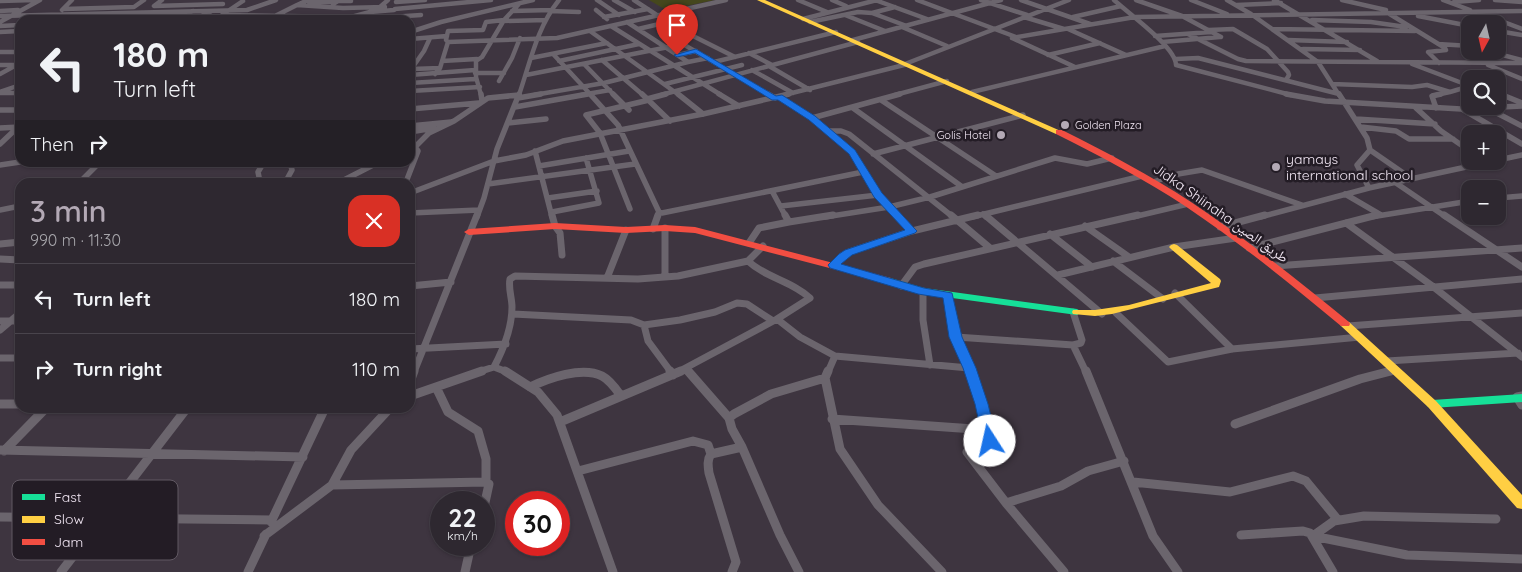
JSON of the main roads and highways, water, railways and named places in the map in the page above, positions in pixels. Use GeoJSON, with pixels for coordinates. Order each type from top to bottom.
{"type":"FeatureCollection","features":[{"type":"Feature","properties":{"kind":"main road","name":"Jidka Shiinaha طريق الصين"},"geometry":{"type":"LineString","coordinates":[[760,0],[1023,115],[1112,158],[1188,204],[1275,266],[1387,361],[1432,404],[1522,504]]}},
{"type":"Feature","properties":{"kind":"main road"},"geometry":{"type":"LineString","coordinates":[[469,232],[555,226],[626,230],[665,228],[702,231],[834,265],[922,291],[1073,312],[1102,314],[1116,313],[1163,299],[1174,293],[1215,285],[1216,281],[1174,247]]}},
{"type":"Feature","properties":{"kind":"main road"},"geometry":{"type":"LineString","coordinates":[[1432,404],[1521,399]]}},
{"type":"Feature","properties":{"kind":"place","name":"Golden Plaza"},"geometry":{"type":"Point","coordinates":[1065,125]}},
{"type":"Feature","properties":{"kind":"place","name":"Golis Hotel"},"geometry":{"type":"Point","coordinates":[1001,135]}},
{"type":"Feature","properties":{"kind":"place","name":"yamays international school"},"geometry":{"type":"Point","coordinates":[1276,167]}}]}
